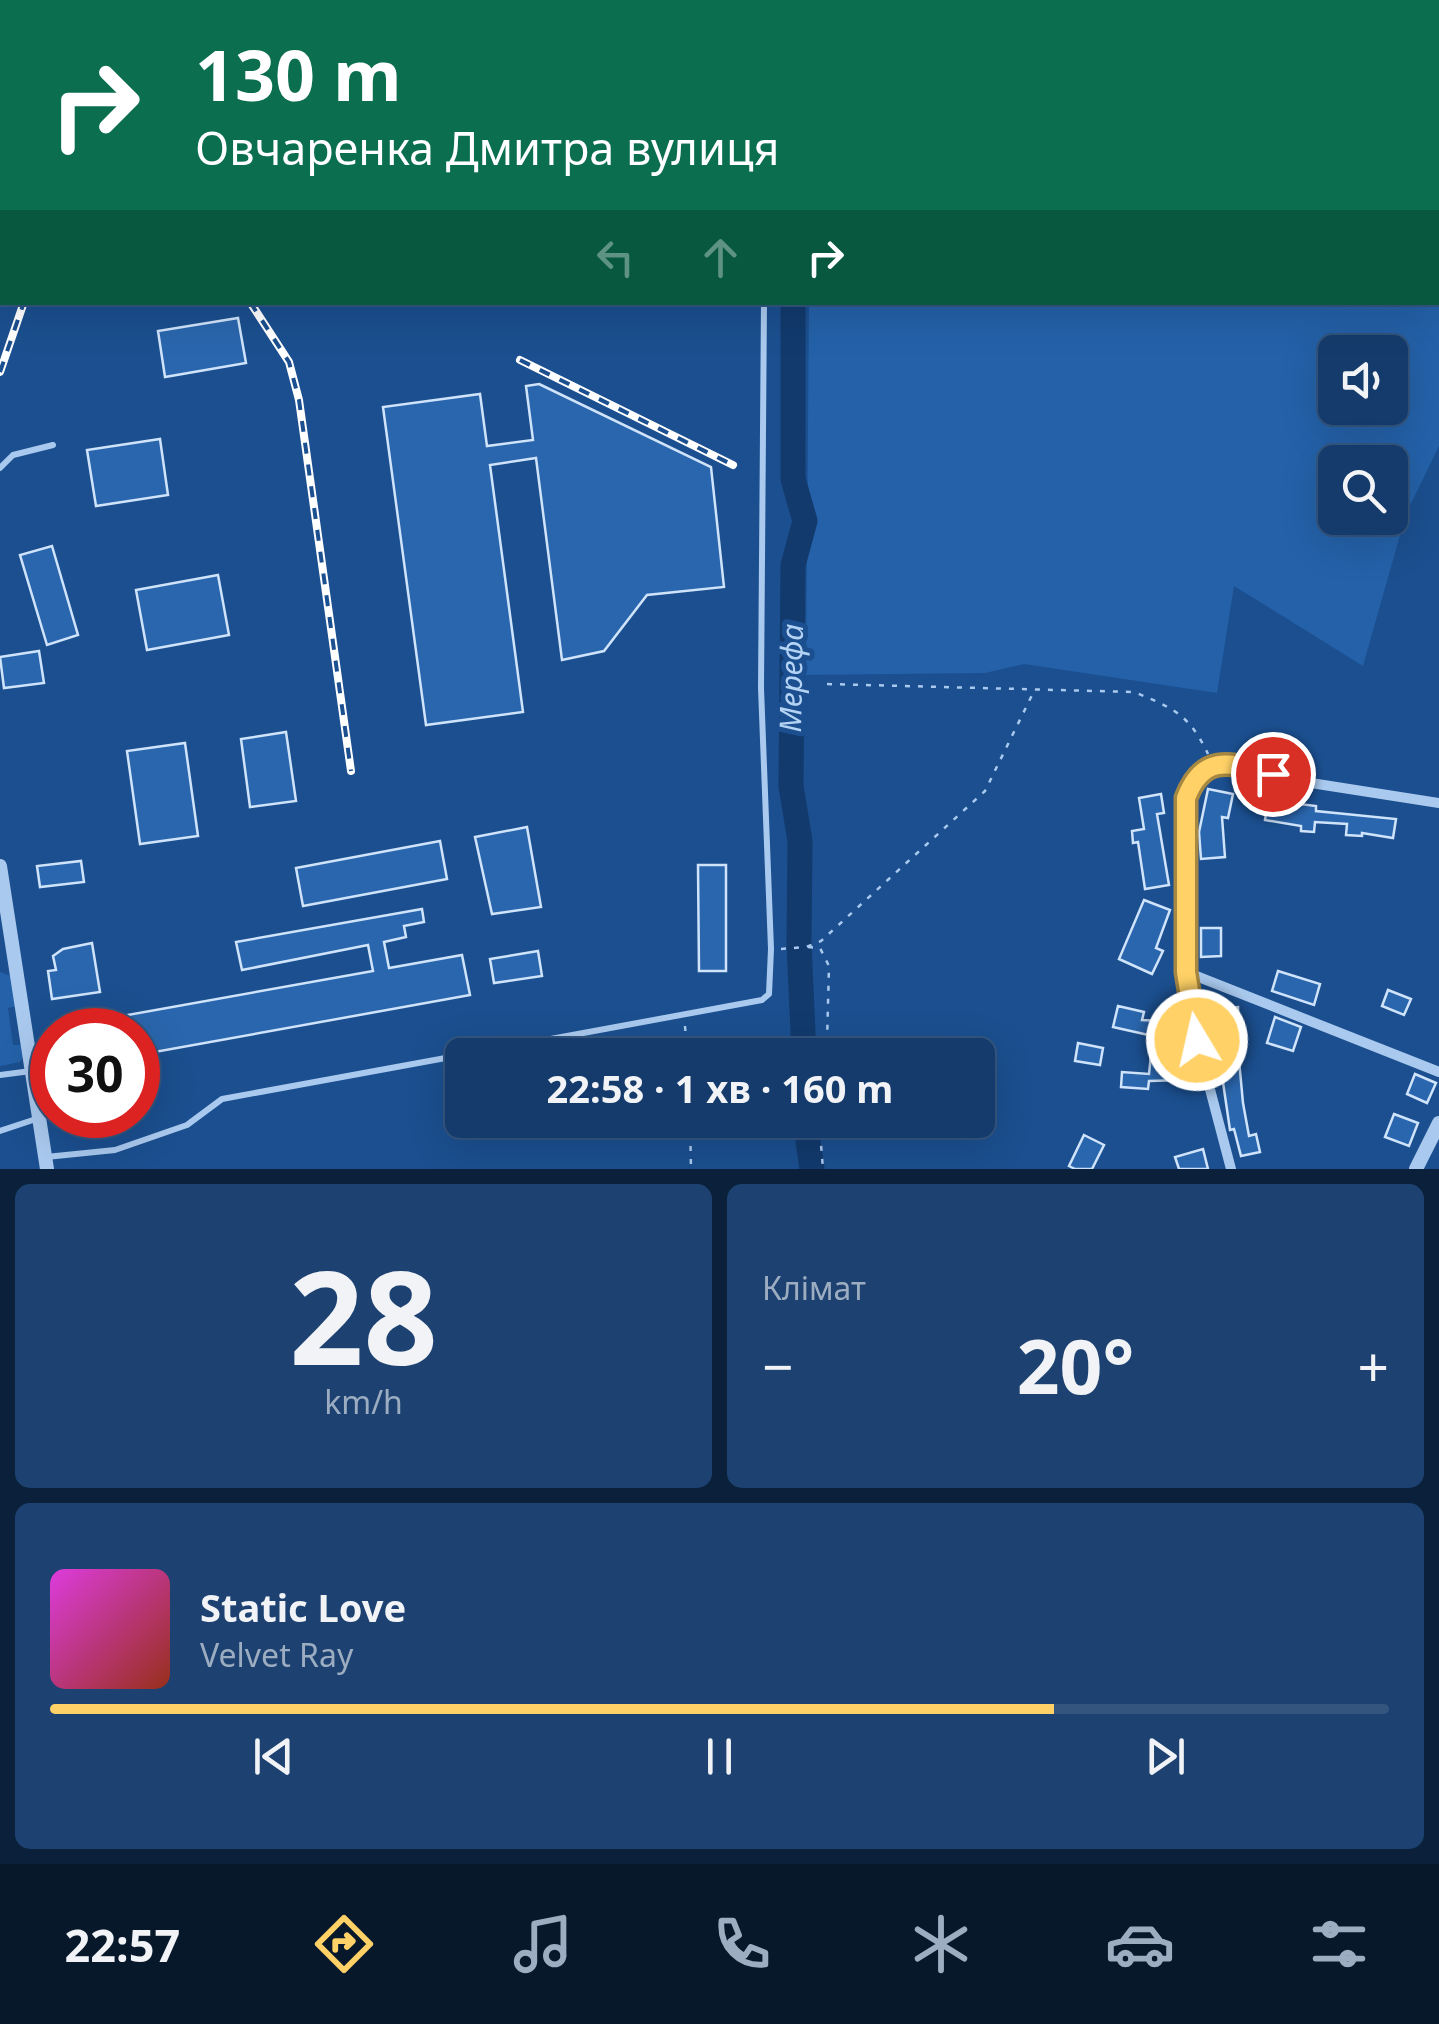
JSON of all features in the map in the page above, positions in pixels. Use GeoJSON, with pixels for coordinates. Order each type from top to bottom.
{"type":"FeatureCollection","features":[{"type":"Feature","properties":{"kind":"street"},"geometry":{"type":"LineString","coordinates":[[1232,1169],[1197,1040],[1186,972],[1186,798],[1194,777],[1213,764],[1235,765],[1311,783],[1439,803]]}},
{"type":"Feature","properties":{"kind":"street"},"geometry":{"type":"LineString","coordinates":[[0,866],[8,968],[30,1062]]}},
{"type":"Feature","properties":{"kind":"street"},"geometry":{"type":"LineString","coordinates":[[1186,972],[1439,1072]]}},
{"type":"Feature","properties":{"kind":"street"},"geometry":{"type":"LineString","coordinates":[[1416,1169],[1439,1123]]}},
{"type":"Feature","properties":{"kind":"street"},"geometry":{"type":"LineString","coordinates":[[43,1138],[46,1163]]}},
{"type":"Feature","properties":{"kind":"lane"},"geometry":{"type":"LineString","coordinates":[[557,1038],[762,1000],[772,988],[762,688],[764,305]]}},
{"type":"Feature","properties":{"kind":"lane"},"geometry":{"type":"LineString","coordinates":[[0,468],[13,455],[52,445]]}},
{"type":"Feature","properties":{"kind":"lane"},"geometry":{"type":"LineString","coordinates":[[46,1163],[115,1150],[186,1125],[222,1099],[445,1058]]}},
{"type":"Feature","properties":{"kind":"lane"},"geometry":{"type":"LineString","coordinates":[[0,1075],[30,1071]]}},
{"type":"Feature","properties":{"kind":"lane"},"geometry":{"type":"LineString","coordinates":[[0,1131],[30,1121]]}},
{"type":"Feature","properties":{"kind":"path"},"geometry":{"type":"LineString","coordinates":[[827,684],[1134,692],[1175,709],[1196,728],[1213,764]]}},
{"type":"Feature","properties":{"kind":"path"},"geometry":{"type":"LineString","coordinates":[[806,947],[822,940],[986,792],[1036,688]]}},
{"type":"Feature","properties":{"kind":"path"},"geometry":{"type":"LineString","coordinates":[[792,949],[820,948],[829,966],[827,1038]]}},
{"type":"Feature","properties":{"kind":"path"},"geometry":{"type":"LineString","coordinates":[[685,1015],[686,1038]]}},
{"type":"Feature","properties":{"kind":"path"},"geometry":{"type":"LineString","coordinates":[[691,1138],[692,1169]]}},
{"type":"Feature","properties":{"kind":"path"},"geometry":{"type":"LineString","coordinates":[[820,1138],[823,1169]]}},
{"type":"Feature","properties":{"kind":"shaded area"},"geometry":{"type":"Polygon","coordinates":[[[809,305],[1439,305],[1439,446],[1408,510],[1408,445],[1318,445],[1318,535],[1400,535],[1363,666],[1234,586],[1217,693],[1024,664],[985,673],[806,675],[809,305]]]}},
{"type":"Feature","properties":{"kind":"shaded area"},"geometry":{"type":"Polygon","coordinates":[[[0,972],[13,977],[17,1006],[8,1008],[13,1045],[22,1045],[24,1056],[20,1062],[0,1066],[0,972]]]}},
{"type":"Feature","properties":{"kind":"building"},"geometry":{"type":"Polygon","coordinates":[[[238,318],[246,363],[165,377],[158,331],[238,318]]]}},
{"type":"Feature","properties":{"kind":"building"},"geometry":{"type":"Polygon","coordinates":[[[539,384],[711,467],[724,587],[647,595],[604,651],[562,660],[536,458],[490,465],[523,712],[426,725],[383,407],[480,394],[487,446],[533,440],[526,386],[539,384]]]}},
{"type":"Feature","properties":{"kind":"building"},"geometry":{"type":"Polygon","coordinates":[[[160,439],[168,495],[96,506],[87,450],[160,439]]]}},
{"type":"Feature","properties":{"kind":"building"},"geometry":{"type":"Polygon","coordinates":[[[52,546],[78,635],[47,645],[20,555],[52,546]]]}},
{"type":"Feature","properties":{"kind":"building"},"geometry":{"type":"Polygon","coordinates":[[[218,575],[229,635],[147,650],[136,590],[218,575]]]}},
{"type":"Feature","properties":{"kind":"building"},"geometry":{"type":"Polygon","coordinates":[[[39,651],[44,683],[4,688],[0,657],[39,651]]]}},
{"type":"Feature","properties":{"kind":"building"},"geometry":{"type":"Polygon","coordinates":[[[286,732],[296,801],[250,807],[241,739],[286,732]]]}},
{"type":"Feature","properties":{"kind":"building"},"geometry":{"type":"Polygon","coordinates":[[[185,743],[198,836],[140,844],[127,751],[185,743]]]}},
{"type":"Feature","properties":{"kind":"building"},"geometry":{"type":"Polygon","coordinates":[[[1208,789],[1233,794],[1228,818],[1222,817],[1225,857],[1201,859],[1199,832],[1208,789]]]}},
{"type":"Feature","properties":{"kind":"building"},"geometry":{"type":"Polygon","coordinates":[[[1161,794],[1164,813],[1157,814],[1169,885],[1145,889],[1138,842],[1133,843],[1132,831],[1144,829],[1139,798],[1161,794]]]}},
{"type":"Feature","properties":{"kind":"building"},"geometry":{"type":"Polygon","coordinates":[[[1268,800],[1316,806],[1316,811],[1396,819],[1393,838],[1362,833],[1346,835],[1347,824],[1315,822],[1314,832],[1301,831],[1301,826],[1265,820],[1268,800]]]}},
{"type":"Feature","properties":{"kind":"building"},"geometry":{"type":"Polygon","coordinates":[[[527,827],[541,907],[492,914],[475,837],[527,827]]]}},
{"type":"Feature","properties":{"kind":"building"},"geometry":{"type":"Polygon","coordinates":[[[440,841],[447,879],[303,906],[296,868],[440,841]]]}},
{"type":"Feature","properties":{"kind":"building"},"geometry":{"type":"Polygon","coordinates":[[[81,861],[84,882],[40,887],[37,866],[81,861]]]}},
{"type":"Feature","properties":{"kind":"building"},"geometry":{"type":"Polygon","coordinates":[[[698,865],[726,865],[726,971],[699,971],[698,865]]]}},
{"type":"Feature","properties":{"kind":"building"},"geometry":{"type":"Polygon","coordinates":[[[1144,900],[1170,910],[1156,948],[1163,951],[1152,974],[1119,959],[1144,900]]]}},
{"type":"Feature","properties":{"kind":"building"},"geometry":{"type":"Polygon","coordinates":[[[422,909],[424,922],[404,926],[406,937],[384,942],[389,968],[462,955],[470,995],[160,1051],[160,1009],[373,971],[368,945],[242,970],[236,942],[422,909]]]}},
{"type":"Feature","properties":{"kind":"building"},"geometry":{"type":"Polygon","coordinates":[[[1201,928],[1221,928],[1221,956],[1201,957],[1201,928]]]}},
{"type":"Feature","properties":{"kind":"building"},"geometry":{"type":"Polygon","coordinates":[[[92,943],[100,992],[52,999],[48,971],[56,970],[53,956],[63,949],[92,943]]]}},
{"type":"Feature","properties":{"kind":"building"},"geometry":{"type":"Polygon","coordinates":[[[538,951],[542,976],[494,983],[490,959],[538,951]]]}},
{"type":"Feature","properties":{"kind":"building"},"geometry":{"type":"Polygon","coordinates":[[[1278,971],[1320,984],[1314,1005],[1272,991],[1278,971]]]}},
{"type":"Feature","properties":{"kind":"building"},"geometry":{"type":"Polygon","coordinates":[[[1388,990],[1411,999],[1404,1015],[1382,1006],[1388,990]]]}},
{"type":"Feature","properties":{"kind":"building"},"geometry":{"type":"Polygon","coordinates":[[[1118,1006],[1144,1012],[1142,1020],[1180,1022],[1179,1040],[1168,1040],[1166,1062],[1182,1062],[1183,1080],[1149,1081],[1148,1089],[1121,1087],[1122,1072],[1149,1074],[1153,1036],[1113,1027],[1118,1006]]]}},
{"type":"Feature","properties":{"kind":"building"},"geometry":{"type":"Polygon","coordinates":[[[1238,1007],[1239,1033],[1246,1035],[1239,1060],[1243,1103],[1249,1136],[1256,1134],[1260,1152],[1241,1156],[1234,1129],[1230,1130],[1220,1062],[1232,1023],[1205,1024],[1205,1009],[1238,1007]]]}},
{"type":"Feature","properties":{"kind":"building"},"geometry":{"type":"Polygon","coordinates":[[[1275,1017],[1301,1027],[1293,1051],[1267,1043],[1275,1017]]]}},
{"type":"Feature","properties":{"kind":"building"},"geometry":{"type":"Polygon","coordinates":[[[1078,1043],[1103,1048],[1100,1065],[1075,1061],[1078,1043]]]}},
{"type":"Feature","properties":{"kind":"building"},"geometry":{"type":"Polygon","coordinates":[[[1415,1074],[1436,1083],[1427,1103],[1407,1094],[1415,1074]]]}},
{"type":"Feature","properties":{"kind":"building"},"geometry":{"type":"Polygon","coordinates":[[[1394,1114],[1418,1123],[1409,1146],[1385,1137],[1394,1114]]]}},
{"type":"Feature","properties":{"kind":"building"},"geometry":{"type":"Polygon","coordinates":[[[1084,1135],[1104,1145],[1092,1169],[1075,1169],[1069,1166],[1084,1135]]]}},
{"type":"Feature","properties":{"kind":"building"},"geometry":{"type":"Polygon","coordinates":[[[1203,1149],[1208,1169],[1179,1169],[1175,1157],[1203,1149]]]}},
{"type":"Feature","properties":{"kind":"waterway","name":"Мерефа"},"geometry":{"type":"LineString","coordinates":[[793,305],[793,479],[805,521],[793,565],[791,786],[800,841],[803,1038]]}},
{"type":"Feature","properties":{"kind":"waterway","name":"Мерефа"},"geometry":{"type":"LineString","coordinates":[[808,1138],[812,1169]]}},
{"type":"Feature","properties":{"kind":"railway"},"geometry":{"type":"LineString","coordinates":[[0,372],[23,305]]}},
{"type":"Feature","properties":{"kind":"railway"},"geometry":{"type":"LineString","coordinates":[[252,305],[289,362],[299,400],[351,771]]}},
{"type":"Feature","properties":{"kind":"railway"},"geometry":{"type":"LineString","coordinates":[[520,360],[733,465]]}},
{"type":"Feature","properties":{"kind":"route"},"geometry":{"type":"LineString","coordinates":[[1197,1040],[1186,972],[1186,798],[1194,777],[1213,764],[1273,774]]}}]}
